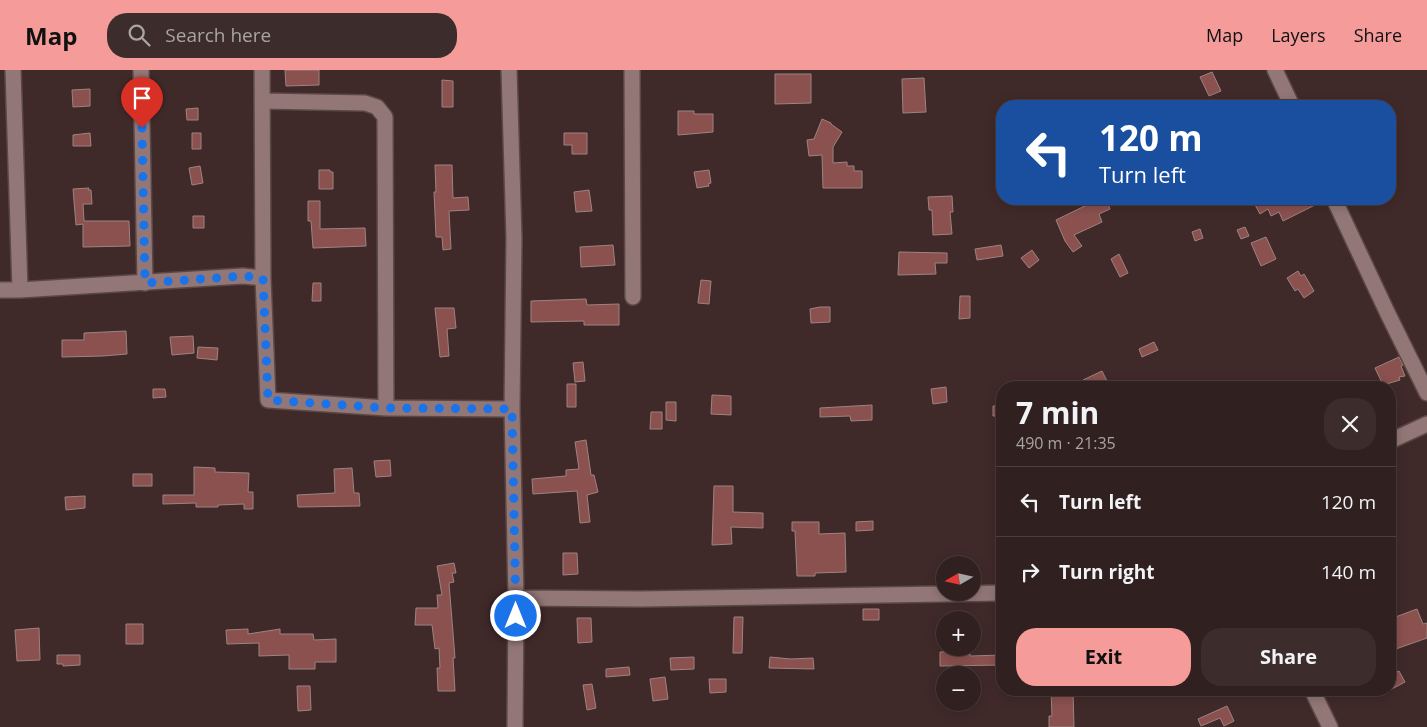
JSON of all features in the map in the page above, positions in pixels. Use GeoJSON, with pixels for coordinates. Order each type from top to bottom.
{"type":"FeatureCollection","features":[{"type":"Feature","properties":{"kind":"street"},"geometry":{"type":"LineString","coordinates":[[13,70],[20,290]]}},
{"type":"Feature","properties":{"kind":"street"},"geometry":{"type":"LineString","coordinates":[[141,70],[145,283]]}},
{"type":"Feature","properties":{"kind":"street"},"geometry":{"type":"LineString","coordinates":[[262,70],[263,278],[268,400],[386,408],[512,409]]}},
{"type":"Feature","properties":{"kind":"street"},"geometry":{"type":"LineString","coordinates":[[509,70],[514,238],[512,409],[516,598],[515,727]]}},
{"type":"Feature","properties":{"kind":"street"},"geometry":{"type":"LineString","coordinates":[[632,70],[633,297]]}},
{"type":"Feature","properties":{"kind":"street"},"geometry":{"type":"LineString","coordinates":[[1275,70],[1289,100]]}},
{"type":"Feature","properties":{"kind":"street"},"geometry":{"type":"LineString","coordinates":[[262,102],[365,103],[377,107],[384,117],[386,408]]}},
{"type":"Feature","properties":{"kind":"street"},"geometry":{"type":"LineString","coordinates":[[1337,205],[1386,312],[1427,393]]}},
{"type":"Feature","properties":{"kind":"street"},"geometry":{"type":"LineString","coordinates":[[0,290],[243,276],[263,278]]}},
{"type":"Feature","properties":{"kind":"street"},"geometry":{"type":"LineString","coordinates":[[1396,438],[1427,424]]}},
{"type":"Feature","properties":{"kind":"street"},"geometry":{"type":"LineString","coordinates":[[516,598],[996,593]]}},
{"type":"Feature","properties":{"kind":"street"},"geometry":{"type":"LineString","coordinates":[[1315,696],[1330,727]]}},
{"type":"Feature","properties":{"kind":"building"},"geometry":{"type":"Polygon","coordinates":[[[285,70],[319,70],[319,85],[286,86],[285,70]]]}},
{"type":"Feature","properties":{"kind":"building"},"geometry":{"type":"Polygon","coordinates":[[[1212,72],[1221,91],[1209,96],[1200,77],[1212,72]]]}},
{"type":"Feature","properties":{"kind":"building"},"geometry":{"type":"Polygon","coordinates":[[[775,74],[811,74],[811,103],[775,104],[775,74]]]}},
{"type":"Feature","properties":{"kind":"building"},"geometry":{"type":"Polygon","coordinates":[[[924,78],[926,112],[903,113],[902,79],[924,78]]]}},
{"type":"Feature","properties":{"kind":"building"},"geometry":{"type":"Polygon","coordinates":[[[442,80],[453,81],[453,107],[442,107],[442,80]]]}},
{"type":"Feature","properties":{"kind":"building"},"geometry":{"type":"Polygon","coordinates":[[[90,89],[90,106],[73,107],[72,90],[90,89]]]}},
{"type":"Feature","properties":{"kind":"building"},"geometry":{"type":"Polygon","coordinates":[[[198,108],[198,120],[187,120],[186,109],[198,108]]]}},
{"type":"Feature","properties":{"kind":"building"},"geometry":{"type":"Polygon","coordinates":[[[678,111],[694,111],[694,114],[713,114],[713,132],[678,135],[678,111]]]}},
{"type":"Feature","properties":{"kind":"building"},"geometry":{"type":"Polygon","coordinates":[[[822,119],[831,123],[842,132],[833,147],[833,163],[847,162],[847,166],[854,166],[854,171],[862,171],[862,188],[823,188],[822,155],[809,156],[807,140],[814,139],[822,119]]]}},
{"type":"Feature","properties":{"kind":"building"},"geometry":{"type":"Polygon","coordinates":[[[90,133],[91,146],[73,146],[73,135],[90,133]]]}},
{"type":"Feature","properties":{"kind":"building"},"geometry":{"type":"Polygon","coordinates":[[[192,133],[201,133],[201,149],[192,149],[192,133]]]}},
{"type":"Feature","properties":{"kind":"building"},"geometry":{"type":"Polygon","coordinates":[[[564,133],[587,133],[587,154],[572,154],[572,145],[564,145],[564,133]]]}},
{"type":"Feature","properties":{"kind":"building"},"geometry":{"type":"Polygon","coordinates":[[[435,165],[452,165],[453,198],[468,197],[469,210],[449,211],[451,249],[443,250],[442,237],[436,237],[435,165]]]}},
{"type":"Feature","properties":{"kind":"building"},"geometry":{"type":"Polygon","coordinates":[[[200,166],[203,183],[192,185],[189,168],[200,166]]]}},
{"type":"Feature","properties":{"kind":"building"},"geometry":{"type":"Polygon","coordinates":[[[319,170],[330,170],[330,172],[333,172],[333,189],[319,189],[319,170]]]}},
{"type":"Feature","properties":{"kind":"building"},"geometry":{"type":"Polygon","coordinates":[[[709,170],[711,183],[708,184],[709,186],[697,188],[694,172],[709,170]]]}},
{"type":"Feature","properties":{"kind":"building"},"geometry":{"type":"Polygon","coordinates":[[[89,188],[88,190],[91,190],[92,204],[83,204],[84,221],[129,221],[130,246],[83,247],[83,224],[76,225],[73,189],[89,188]]]}},
{"type":"Feature","properties":{"kind":"building"},"geometry":{"type":"Polygon","coordinates":[[[589,190],[592,211],[576,212],[574,192],[589,190]]]}},
{"type":"Feature","properties":{"kind":"building"},"geometry":{"type":"Polygon","coordinates":[[[952,196],[953,212],[950,212],[952,234],[933,235],[932,210],[929,210],[928,197],[952,196]]]}},
{"type":"Feature","properties":{"kind":"building"},"geometry":{"type":"Polygon","coordinates":[[[308,201],[320,201],[320,229],[365,228],[366,246],[313,248],[311,221],[308,221],[308,201]]]}},
{"type":"Feature","properties":{"kind":"building"},"geometry":{"type":"Polygon","coordinates":[[[1087,205],[1108,205],[1110,209],[1099,214],[1102,222],[1074,235],[1082,246],[1073,252],[1065,241],[1056,220],[1087,205]]]}},
{"type":"Feature","properties":{"kind":"building"},"geometry":{"type":"Polygon","coordinates":[[[1255,205],[1315,205],[1283,221],[1279,212],[1271,216],[1268,209],[1260,214],[1255,205]]]}},
{"type":"Feature","properties":{"kind":"building"},"geometry":{"type":"Polygon","coordinates":[[[193,216],[204,216],[204,228],[193,228],[193,216]]]}},
{"type":"Feature","properties":{"kind":"building"},"geometry":{"type":"Polygon","coordinates":[[[1245,227],[1249,236],[1241,239],[1237,230],[1245,227]]]}},
{"type":"Feature","properties":{"kind":"building"},"geometry":{"type":"Polygon","coordinates":[[[1200,229],[1203,238],[1195,241],[1192,232],[1200,229]]]}},
{"type":"Feature","properties":{"kind":"building"},"geometry":{"type":"Polygon","coordinates":[[[1266,237],[1276,259],[1261,266],[1251,243],[1266,237]]]}},
{"type":"Feature","properties":{"kind":"building"},"geometry":{"type":"Polygon","coordinates":[[[613,245],[615,265],[581,267],[580,247],[613,245]]]}},
{"type":"Feature","properties":{"kind":"building"},"geometry":{"type":"Polygon","coordinates":[[[1001,245],[1003,256],[977,260],[975,249],[1001,245]]]}},
{"type":"Feature","properties":{"kind":"building"},"geometry":{"type":"Polygon","coordinates":[[[1032,250],[1039,260],[1029,268],[1021,258],[1032,250]]]}},
{"type":"Feature","properties":{"kind":"building"},"geometry":{"type":"Polygon","coordinates":[[[899,252],[947,253],[947,263],[935,263],[936,274],[898,275],[899,252]]]}},
{"type":"Feature","properties":{"kind":"building"},"geometry":{"type":"Polygon","coordinates":[[[1119,254],[1128,273],[1120,277],[1111,259],[1119,254]]]}},
{"type":"Feature","properties":{"kind":"building"},"geometry":{"type":"Polygon","coordinates":[[[1298,271],[1301,276],[1304,274],[1314,291],[1304,298],[1298,289],[1295,291],[1287,278],[1298,271]]]}},
{"type":"Feature","properties":{"kind":"building"},"geometry":{"type":"Polygon","coordinates":[[[701,280],[711,281],[709,304],[698,303],[701,280]]]}},
{"type":"Feature","properties":{"kind":"building"},"geometry":{"type":"Polygon","coordinates":[[[313,283],[321,283],[321,301],[312,301],[313,283]]]}},
{"type":"Feature","properties":{"kind":"building"},"geometry":{"type":"Polygon","coordinates":[[[960,296],[970,296],[970,318],[959,319],[960,296]]]}},
{"type":"Feature","properties":{"kind":"building"},"geometry":{"type":"Polygon","coordinates":[[[586,299],[587,305],[619,304],[619,325],[584,325],[584,321],[531,322],[531,301],[586,299]]]}},
{"type":"Feature","properties":{"kind":"building"},"geometry":{"type":"Polygon","coordinates":[[[830,307],[830,322],[811,323],[810,309],[830,307]]]}},
{"type":"Feature","properties":{"kind":"building"},"geometry":{"type":"Polygon","coordinates":[[[435,308],[454,308],[456,328],[447,329],[449,356],[440,357],[435,308]]]}},
{"type":"Feature","properties":{"kind":"building"},"geometry":{"type":"Polygon","coordinates":[[[126,331],[127,354],[62,357],[62,340],[84,340],[84,333],[126,331]]]}},
{"type":"Feature","properties":{"kind":"building"},"geometry":{"type":"Polygon","coordinates":[[[193,336],[194,353],[172,355],[170,337],[193,336]]]}},
{"type":"Feature","properties":{"kind":"building"},"geometry":{"type":"Polygon","coordinates":[[[1154,342],[1158,350],[1142,357],[1139,349],[1154,342]]]}},
{"type":"Feature","properties":{"kind":"building"},"geometry":{"type":"Polygon","coordinates":[[[198,347],[218,348],[217,360],[197,358],[198,347]]]}},
{"type":"Feature","properties":{"kind":"building"},"geometry":{"type":"Polygon","coordinates":[[[1399,357],[1405,376],[1399,377],[1400,380],[1396,381],[1381,381],[1375,368],[1399,357]]]}},
{"type":"Feature","properties":{"kind":"building"},"geometry":{"type":"Polygon","coordinates":[[[583,362],[585,381],[575,382],[573,363],[583,362]]]}},
{"type":"Feature","properties":{"kind":"building"},"geometry":{"type":"Polygon","coordinates":[[[1102,371],[1107,381],[1083,381],[1102,371]]]}},
{"type":"Feature","properties":{"kind":"building"},"geometry":{"type":"Polygon","coordinates":[[[567,384],[576,384],[576,407],[567,407],[567,384]]]}},
{"type":"Feature","properties":{"kind":"building"},"geometry":{"type":"Polygon","coordinates":[[[946,387],[947,402],[933,404],[931,389],[946,387]]]}},
{"type":"Feature","properties":{"kind":"building"},"geometry":{"type":"Polygon","coordinates":[[[153,389],[165,389],[166,397],[153,398],[153,389]]]}},
{"type":"Feature","properties":{"kind":"building"},"geometry":{"type":"Polygon","coordinates":[[[712,395],[731,396],[731,415],[711,414],[712,395]]]}},
{"type":"Feature","properties":{"kind":"building"},"geometry":{"type":"Polygon","coordinates":[[[666,402],[676,402],[676,421],[666,420],[666,402]]]}},
{"type":"Feature","properties":{"kind":"building"},"geometry":{"type":"Polygon","coordinates":[[[872,405],[872,420],[851,421],[850,416],[820,417],[820,408],[872,405]]]}},
{"type":"Feature","properties":{"kind":"building"},"geometry":{"type":"Polygon","coordinates":[[[993,406],[996,406],[996,416],[993,416],[993,406]]]}},
{"type":"Feature","properties":{"kind":"building"},"geometry":{"type":"Polygon","coordinates":[[[651,412],[662,412],[662,429],[650,429],[651,412]]]}},
{"type":"Feature","properties":{"kind":"building"},"geometry":{"type":"Polygon","coordinates":[[[586,440],[591,475],[594,475],[598,492],[587,495],[590,522],[580,523],[577,491],[533,494],[532,479],[566,476],[566,470],[579,469],[575,442],[586,440]]]}},
{"type":"Feature","properties":{"kind":"building"},"geometry":{"type":"Polygon","coordinates":[[[390,460],[391,476],[376,477],[374,461],[390,460]]]}},
{"type":"Feature","properties":{"kind":"building"},"geometry":{"type":"Polygon","coordinates":[[[194,467],[215,468],[215,472],[249,473],[248,492],[253,492],[253,509],[244,509],[244,504],[196,507],[196,503],[163,504],[163,495],[194,495],[194,467]]]}},
{"type":"Feature","properties":{"kind":"building"},"geometry":{"type":"Polygon","coordinates":[[[352,468],[354,493],[359,493],[360,506],[298,507],[297,495],[335,493],[334,469],[352,468]]]}},
{"type":"Feature","properties":{"kind":"building"},"geometry":{"type":"Polygon","coordinates":[[[133,474],[152,474],[152,486],[133,486],[133,474]]]}},
{"type":"Feature","properties":{"kind":"building"},"geometry":{"type":"Polygon","coordinates":[[[714,486],[733,486],[733,512],[763,513],[763,528],[731,527],[732,544],[712,545],[714,486]]]}},
{"type":"Feature","properties":{"kind":"building"},"geometry":{"type":"Polygon","coordinates":[[[85,496],[85,508],[66,510],[65,497],[85,496]]]}},
{"type":"Feature","properties":{"kind":"building"},"geometry":{"type":"Polygon","coordinates":[[[873,521],[873,530],[856,531],[856,522],[873,521]]]}},
{"type":"Feature","properties":{"kind":"building"},"geometry":{"type":"Polygon","coordinates":[[[792,522],[819,522],[819,534],[845,533],[846,572],[815,573],[815,576],[797,576],[795,531],[792,531],[792,522]]]}},
{"type":"Feature","properties":{"kind":"building"},"geometry":{"type":"Polygon","coordinates":[[[563,553],[577,553],[578,574],[563,575],[563,553]]]}},
{"type":"Feature","properties":{"kind":"building"},"geometry":{"type":"Polygon","coordinates":[[[454,563],[456,573],[452,573],[454,582],[449,583],[455,658],[453,658],[455,691],[438,691],[437,668],[440,668],[439,648],[435,649],[432,625],[415,625],[416,608],[438,608],[437,595],[442,595],[437,566],[454,563]]]}},
{"type":"Feature","properties":{"kind":"building"},"geometry":{"type":"Polygon","coordinates":[[[863,609],[879,609],[879,620],[863,620],[863,609]]]}},
{"type":"Feature","properties":{"kind":"building"},"geometry":{"type":"Polygon","coordinates":[[[1417,609],[1423,624],[1427,623],[1427,638],[1396,649],[1396,617],[1417,609]]]}},
{"type":"Feature","properties":{"kind":"building"},"geometry":{"type":"Polygon","coordinates":[[[734,617],[743,617],[742,653],[733,653],[734,617]]]}},
{"type":"Feature","properties":{"kind":"building"},"geometry":{"type":"Polygon","coordinates":[[[577,618],[591,618],[592,642],[578,643],[577,618]]]}},
{"type":"Feature","properties":{"kind":"building"},"geometry":{"type":"Polygon","coordinates":[[[126,624],[143,624],[143,644],[126,644],[126,624]]]}},
{"type":"Feature","properties":{"kind":"building"},"geometry":{"type":"Polygon","coordinates":[[[39,628],[40,660],[17,661],[15,630],[39,628]]]}},
{"type":"Feature","properties":{"kind":"building"},"geometry":{"type":"Polygon","coordinates":[[[248,629],[248,634],[280,629],[280,634],[313,634],[314,640],[336,639],[336,662],[315,662],[315,669],[289,669],[289,655],[259,656],[259,643],[227,644],[226,630],[248,629]]]}},
{"type":"Feature","properties":{"kind":"building"},"geometry":{"type":"Polygon","coordinates":[[[57,655],[80,655],[80,665],[63,666],[63,664],[57,664],[57,655]]]}},
{"type":"Feature","properties":{"kind":"building"},"geometry":{"type":"Polygon","coordinates":[[[996,655],[996,665],[940,666],[940,656],[996,655]]]}},
{"type":"Feature","properties":{"kind":"building"},"geometry":{"type":"Polygon","coordinates":[[[694,657],[694,669],[671,670],[670,658],[694,657]]]}},
{"type":"Feature","properties":{"kind":"building"},"geometry":{"type":"Polygon","coordinates":[[[770,657],[791,659],[813,658],[814,669],[769,668],[770,657]]]}},
{"type":"Feature","properties":{"kind":"building"},"geometry":{"type":"Polygon","coordinates":[[[629,667],[630,675],[606,677],[606,669],[629,667]]]}},
{"type":"Feature","properties":{"kind":"building"},"geometry":{"type":"Polygon","coordinates":[[[1396,670],[1397,672],[1399,671],[1405,682],[1396,687],[1396,670]]]}},
{"type":"Feature","properties":{"kind":"building"},"geometry":{"type":"Polygon","coordinates":[[[665,677],[668,699],[653,701],[650,679],[665,677]]]}},
{"type":"Feature","properties":{"kind":"building"},"geometry":{"type":"Polygon","coordinates":[[[709,679],[726,679],[726,692],[710,693],[709,679]]]}},
{"type":"Feature","properties":{"kind":"building"},"geometry":{"type":"Polygon","coordinates":[[[592,684],[596,708],[587,710],[583,685],[592,684]]]}},
{"type":"Feature","properties":{"kind":"building"},"geometry":{"type":"Polygon","coordinates":[[[297,686],[310,686],[311,710],[298,711],[297,686]]]}},
{"type":"Feature","properties":{"kind":"building"},"geometry":{"type":"Polygon","coordinates":[[[1051,696],[1073,696],[1074,727],[1049,727],[1049,716],[1052,716],[1051,696]]]}},
{"type":"Feature","properties":{"kind":"building"},"geometry":{"type":"Polygon","coordinates":[[[1227,706],[1234,721],[1224,726],[1220,718],[1201,726],[1198,719],[1227,706]]]}},
{"type":"Feature","properties":{"kind":"route"},"geometry":{"type":"LineString","coordinates":[[142,128],[145,283],[243,276],[263,278],[268,400],[386,408],[512,409],[516,616]]}}]}
